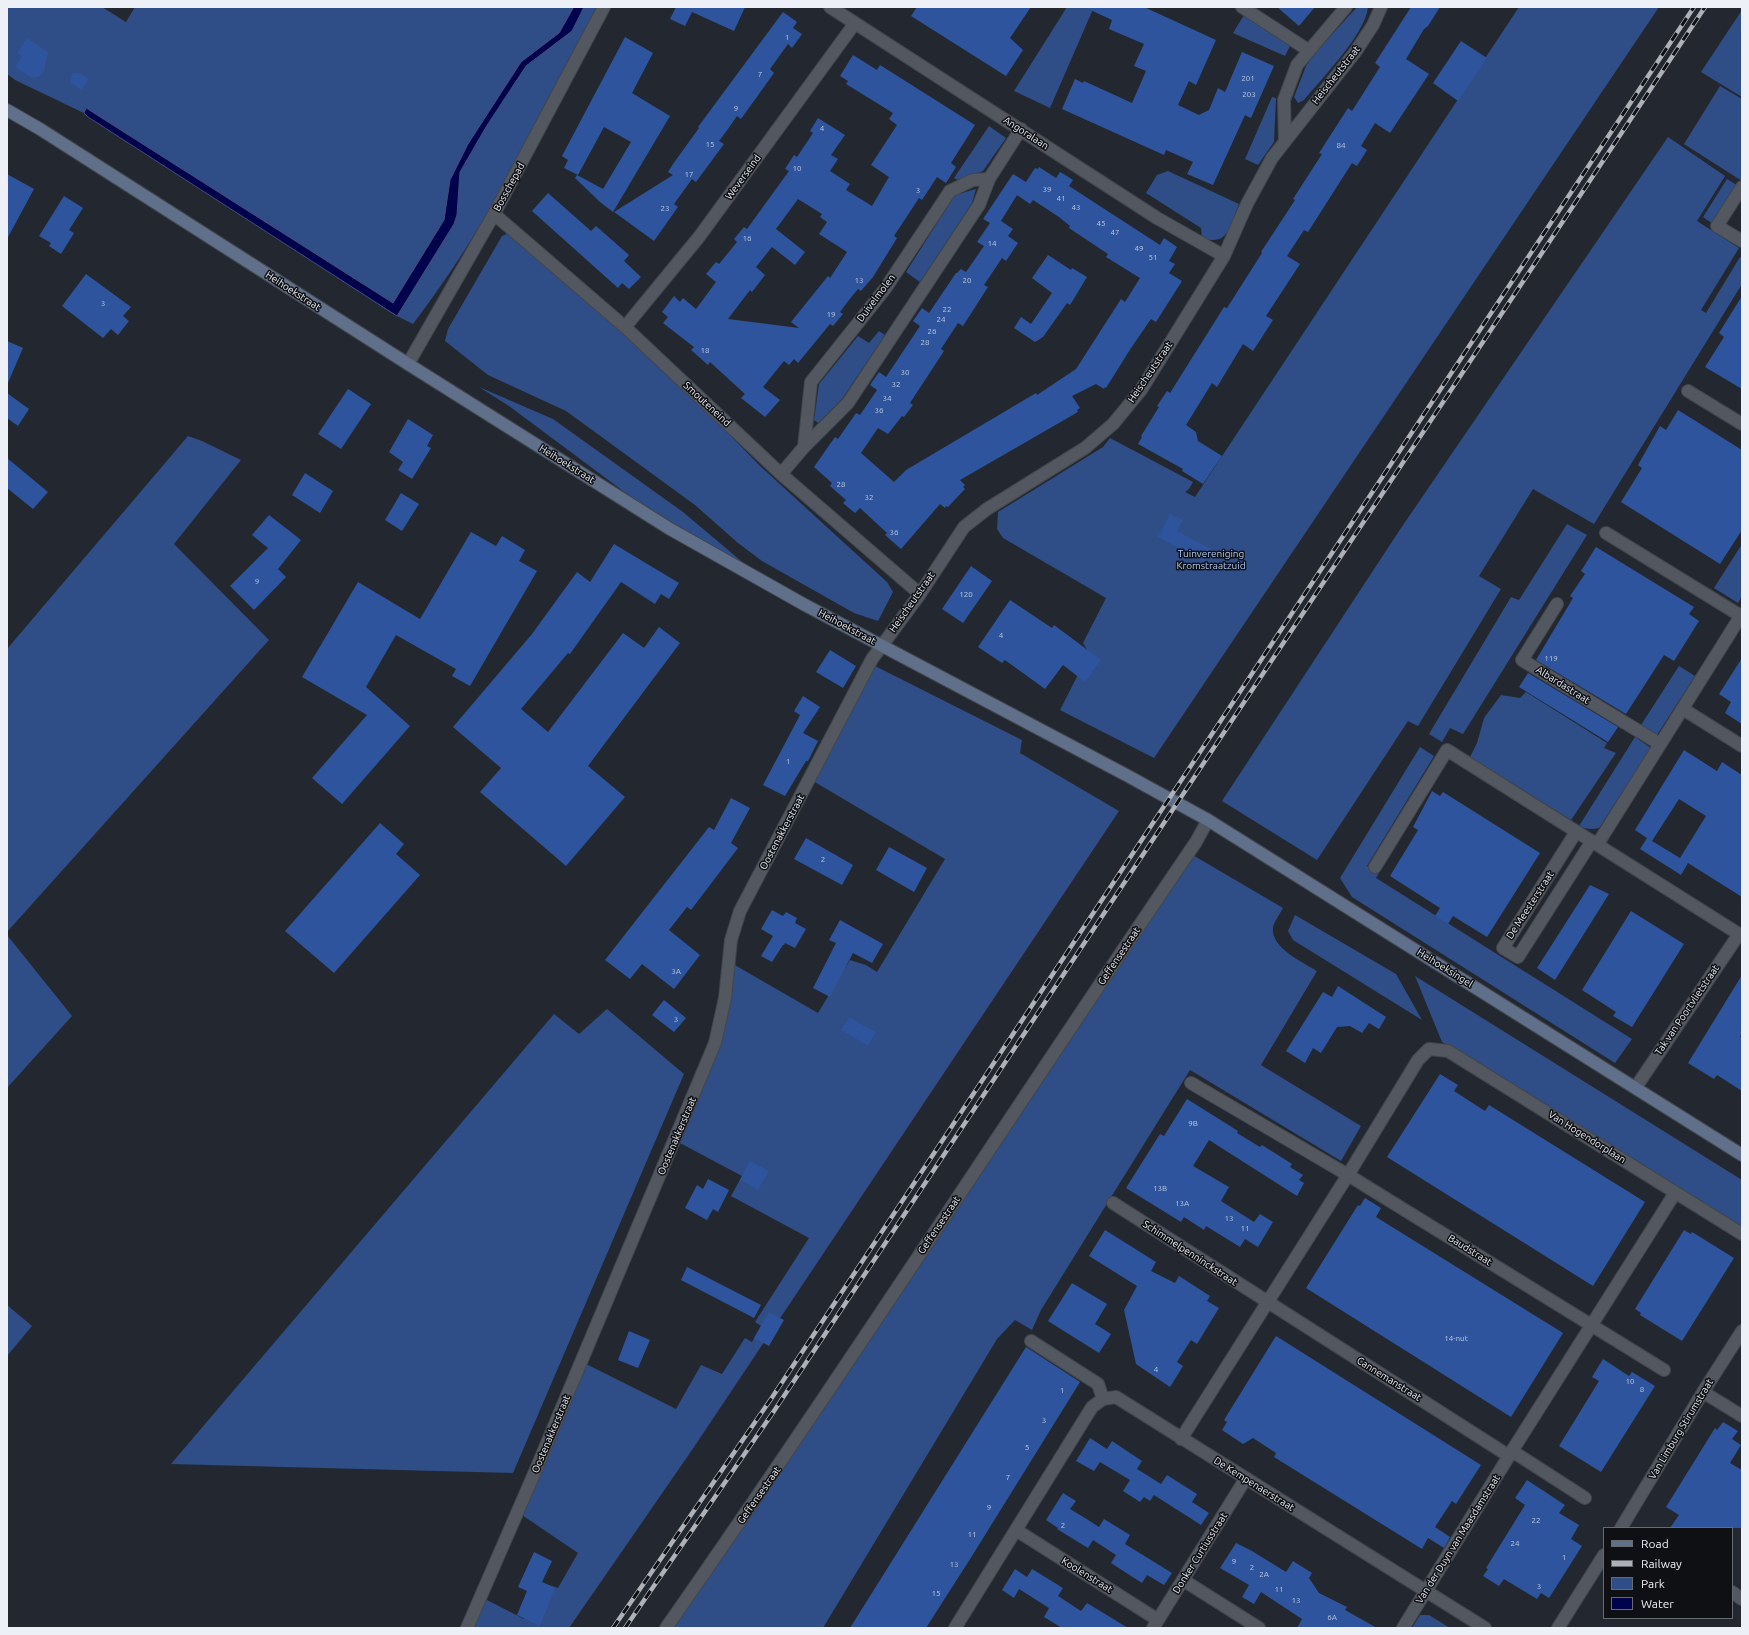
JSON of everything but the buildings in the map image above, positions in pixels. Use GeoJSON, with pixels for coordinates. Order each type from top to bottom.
{"type":"FeatureCollection","features":[{"type":"Feature","properties":{"kind":"street","name":"Bosschepad"},"geometry":{"type":"LineString","coordinates":[[408,364],[494,214],[604,7]]}},
{"type":"Feature","properties":{"kind":"street","name":"Angoralaan"},"geometry":{"type":"LineString","coordinates":[[830,7],[1157,218],[1224,256]]}},
{"type":"Feature","properties":{"kind":"street"},"geometry":{"type":"LineString","coordinates":[[1242,7],[1308,50]]}},
{"type":"Feature","properties":{"kind":"street"},"geometry":{"type":"LineString","coordinates":[[1285,140],[1284,100],[1297,65],[1308,50],[1346,7]]}},
{"type":"Feature","properties":{"kind":"street","name":"Heischeutstraat"},"geometry":{"type":"LineString","coordinates":[[882,646],[920,594],[964,527],[987,509],[1085,448],[1113,424],[1141,390],[1224,256],[1247,204],[1272,158],[1356,52],[1373,25],[1381,7]]}},
{"type":"Feature","properties":{"kind":"street","name":"Weverseind"},"geometry":{"type":"LineString","coordinates":[[625,327],[699,237],[855,23]]}},
{"type":"Feature","properties":{"kind":"street","name":"Heihoekstraat"},"geometry":{"type":"LineString","coordinates":[[7,110],[47,133],[408,364],[670,529],[805,605],[1146,786]]}},
{"type":"Feature","properties":{"kind":"street"},"geometry":{"type":"LineString","coordinates":[[781,474],[804,447],[848,403],[979,205],[989,179],[1021,129]]}},
{"type":"Feature","properties":{"kind":"street","name":"Duivelmolen"},"geometry":{"type":"LineString","coordinates":[[804,447],[811,382],[885,289],[950,191],[973,180],[989,179]]}},
{"type":"Feature","properties":{"kind":"street"},"geometry":{"type":"LineString","coordinates":[[1742,187],[1717,226],[1742,241]]}},
{"type":"Feature","properties":{"kind":"street","name":"Smouteneind"},"geometry":{"type":"LineString","coordinates":[[494,214],[625,327],[781,474],[920,594]]}},
{"type":"Feature","properties":{"kind":"street"},"geometry":{"type":"LineString","coordinates":[[1688,391],[1742,424]]}},
{"type":"Feature","properties":{"kind":"street"},"geometry":{"type":"LineString","coordinates":[[1595,843],[1683,709],[1742,615],[1606,533]]}},
{"type":"Feature","properties":{"kind":"street","name":"Albardastraat"},"geometry":{"type":"LineString","coordinates":[[1558,604],[1522,660],[1660,744]]}},
{"type":"Feature","properties":{"kind":"street","name":"Oostenakkerstraat"},"geometry":{"type":"LineString","coordinates":[[467,1628],[540,1460],[715,1043],[725,998],[731,940],[740,911],[872,659],[882,646]]}},
{"type":"Feature","properties":{"kind":"street"},"geometry":{"type":"LineString","coordinates":[[1683,709],[1742,746]]}},
{"type":"Feature","properties":{"kind":"street"},"geometry":{"type":"LineString","coordinates":[[1375,867],[1447,750],[1740,935]]}},
{"type":"Feature","properties":{"kind":"street","name":"Heihoeksingel"},"geometry":{"type":"LineString","coordinates":[[1146,786],[1208,820],[1636,1087],[1742,1155]]}},
{"type":"Feature","properties":{"kind":"street","name":"Geffensestraat"},"geometry":{"type":"LineString","coordinates":[[666,1628],[766,1485],[1098,986],[1196,842],[1208,820]]}},
{"type":"Feature","properties":{"kind":"street","name":"De Meesterstraat"},"geometry":{"type":"LineString","coordinates":[[1576,832],[1503,948],[1518,957],[1595,843]]}},
{"type":"Feature","properties":{"kind":"street","name":"Tak van Poortvlietstraat"},"geometry":{"type":"LineString","coordinates":[[1636,1087],[1740,935]]}},
{"type":"Feature","properties":{"kind":"street","name":"Van Hogendorplaan"},"geometry":{"type":"LineString","coordinates":[[1348,1175],[1418,1060],[1429,1049],[1448,1051],[1742,1234]]}},
{"type":"Feature","properties":{"kind":"street"},"geometry":{"type":"LineString","coordinates":[[1181,1439],[1348,1175],[1192,1083]]}},
{"type":"Feature","properties":{"kind":"street","name":"Baudstraat"},"geometry":{"type":"LineString","coordinates":[[1348,1175],[1592,1326]]}},
{"type":"Feature","properties":{"kind":"street","name":"Van der Duyn van Maasdamstraat"},"geometry":{"type":"LineString","coordinates":[[1403,1628],[1511,1453],[1675,1193]]}},
{"type":"Feature","properties":{"kind":"street","name":"Schimmelpenninckstraat"},"geometry":{"type":"LineString","coordinates":[[1113,1203],[1268,1302]]}},
{"type":"Feature","properties":{"kind":"street","name":"Cannemanstraat"},"geometry":{"type":"LineString","coordinates":[[1268,1302],[1511,1453]]}},
{"type":"Feature","properties":{"kind":"street"},"geometry":{"type":"LineString","coordinates":[[1592,1326],[1664,1370]]}},
{"type":"Feature","properties":{"kind":"street","name":"Van Limburg Stirumstraat"},"geometry":{"type":"LineString","coordinates":[[1625,1527],[1703,1392],[1742,1331]]}},
{"type":"Feature","properties":{"kind":"street"},"geometry":{"type":"LineString","coordinates":[[955,1628],[1092,1406],[1103,1399],[1098,1384],[1031,1341]]}},
{"type":"Feature","properties":{"kind":"street"},"geometry":{"type":"LineString","coordinates":[[1703,1392],[1742,1416]]}},
{"type":"Feature","properties":{"kind":"street","name":"De Kempenaerstraat"},"geometry":{"type":"LineString","coordinates":[[1103,1399],[1116,1397],[1485,1628]]}},
{"type":"Feature","properties":{"kind":"street"},"geometry":{"type":"LineString","coordinates":[[1511,1453],[1585,1498]]}},
{"type":"Feature","properties":{"kind":"street","name":"Donker Curtiusstraat"},"geometry":{"type":"LineString","coordinates":[[1156,1624],[1246,1478]]}},
{"type":"Feature","properties":{"kind":"street","name":"Koolenstraat"},"geometry":{"type":"LineString","coordinates":[[1016,1530],[1156,1624]]}},
{"type":"Feature","properties":{"kind":"street"},"geometry":{"type":"LineString","coordinates":[[1558,1628],[1603,1557]]}},
{"type":"Feature","properties":{"kind":"street"},"geometry":{"type":"LineString","coordinates":[[1183,1580],[1259,1628]]}},
{"type":"Feature","properties":{"kind":"street"},"geometry":{"type":"LineString","coordinates":[[1733,1593],[1742,1598]]}},
{"type":"Feature","properties":{"kind":"green space"},"geometry":{"type":"Polygon","coordinates":[[[7,7],[102,7],[126,22],[135,7],[597,7],[535,130],[490,210],[440,287],[413,324],[393,314],[88,115],[15,80],[7,74],[7,7]]]}},
{"type":"Feature","properties":{"kind":"green space"},"geometry":{"type":"Polygon","coordinates":[[[1067,7],[1094,7],[1050,108],[1014,91],[1067,7]]]}},
{"type":"Feature","properties":{"kind":"green space"},"geometry":{"type":"Polygon","coordinates":[[[1357,7],[1368,7],[1365,18],[1359,30],[1342,56],[1304,100],[1298,103],[1294,97],[1306,66],[1314,54],[1357,7]]]}},
{"type":"Feature","properties":{"kind":"green space","name":"Tuinvereniging Kromstraatzuid"},"geometry":{"type":"Polygon","coordinates":[[[1519,7],[1659,7],[1154,758],[1060,710],[1089,653],[1083,643],[1106,598],[1003,538],[997,529],[998,512],[1103,447],[1110,438],[1193,482],[1189,489],[1185,492],[1195,497],[1519,7]]]}},
{"type":"Feature","properties":{"kind":"green space"},"geometry":{"type":"Polygon","coordinates":[[[1742,10],[1742,97],[1701,72],[1742,10]]]}},
{"type":"Feature","properties":{"kind":"green space"},"geometry":{"type":"Polygon","coordinates":[[[1244,15],[1290,46],[1285,56],[1233,33],[1244,15]]]}},
{"type":"Feature","properties":{"kind":"green space"},"geometry":{"type":"Polygon","coordinates":[[[1720,86],[1742,99],[1742,181],[1684,144],[1720,86]]]}},
{"type":"Feature","properties":{"kind":"green space"},"geometry":{"type":"Polygon","coordinates":[[[1272,97],[1276,98],[1274,142],[1258,165],[1245,159],[1272,97]]]}},
{"type":"Feature","properties":{"kind":"green space"},"geometry":{"type":"Polygon","coordinates":[[[989,126],[1006,138],[983,171],[958,180],[954,178],[989,126]]]}},
{"type":"Feature","properties":{"kind":"green space"},"geometry":{"type":"Polygon","coordinates":[[[1668,137],[1725,176],[1697,221],[1739,248],[1701,310],[1706,313],[1740,257],[1742,258],[1742,284],[1594,524],[1533,489],[1479,576],[1501,589],[1418,726],[1408,721],[1317,860],[1222,801],[1399,531],[1668,137]]]}},
{"type":"Feature","properties":{"kind":"green space"},"geometry":{"type":"Polygon","coordinates":[[[1168,171],[1239,204],[1228,232],[1218,239],[1211,240],[1202,238],[1201,228],[1146,193],[1157,175],[1168,171]]]}},
{"type":"Feature","properties":{"kind":"green space"},"geometry":{"type":"Polygon","coordinates":[[[1727,179],[1738,186],[1713,224],[1703,217],[1727,179]]]}},
{"type":"Feature","properties":{"kind":"green space"},"geometry":{"type":"Polygon","coordinates":[[[976,189],[972,203],[920,282],[906,272],[955,195],[976,189]]]}},
{"type":"Feature","properties":{"kind":"green space"},"geometry":{"type":"Polygon","coordinates":[[[513,231],[691,395],[759,465],[887,582],[893,592],[878,621],[854,613],[762,561],[738,543],[695,505],[566,411],[488,375],[445,341],[448,329],[502,236],[513,231]]]}},
{"type":"Feature","properties":{"kind":"green space"},"geometry":{"type":"Polygon","coordinates":[[[879,331],[885,335],[842,399],[818,423],[814,420],[819,384],[858,336],[869,343],[879,331]]]}},
{"type":"Feature","properties":{"kind":"green space"},"geometry":{"type":"Polygon","coordinates":[[[479,387],[553,419],[683,512],[753,571],[666,523],[509,406],[479,387]]]}},
{"type":"Feature","properties":{"kind":"green space"},"geometry":{"type":"Polygon","coordinates":[[[188,436],[202,441],[241,460],[174,544],[269,640],[7,932],[7,649],[188,436]]]}},
{"type":"Feature","properties":{"kind":"green space"},"geometry":{"type":"Polygon","coordinates":[[[1567,524],[1587,535],[1463,734],[1450,728],[1442,742],[1429,734],[1511,597],[1519,600],[1567,524]]]}},
{"type":"Feature","properties":{"kind":"green space"},"geometry":{"type":"Polygon","coordinates":[[[1742,544],[1742,596],[1738,603],[1714,588],[1742,544]]]}},
{"type":"Feature","properties":{"kind":"green space"},"geometry":{"type":"Polygon","coordinates":[[[873,665],[1022,740],[1020,753],[1119,811],[692,1450],[569,1628],[472,1628],[485,1599],[524,1619],[543,1583],[558,1588],[578,1553],[522,1515],[586,1364],[676,1409],[701,1365],[722,1374],[745,1338],[752,1342],[761,1326],[755,1322],[809,1238],[731,1196],[742,1176],[680,1143],[698,1100],[717,1043],[733,964],[818,1013],[850,960],[866,965],[877,972],[945,859],[813,781],[873,665]]]}},
{"type":"Feature","properties":{"kind":"green space"},"geometry":{"type":"Polygon","coordinates":[[[1679,666],[1695,676],[1657,735],[1641,725],[1679,666]]]}},
{"type":"Feature","properties":{"kind":"green space"},"geometry":{"type":"Polygon","coordinates":[[[1526,692],[1607,743],[1604,748],[1616,753],[1571,820],[1470,757],[1477,743],[1484,718],[1501,695],[1520,698],[1526,692]]]}},
{"type":"Feature","properties":{"kind":"green space"},"geometry":{"type":"Polygon","coordinates":[[[1635,737],[1651,748],[1599,828],[1589,829],[1579,826],[1635,737]]]}},
{"type":"Feature","properties":{"kind":"green space"},"geometry":{"type":"Polygon","coordinates":[[[1420,747],[1434,756],[1367,866],[1379,873],[1376,878],[1632,1039],[1615,1063],[1352,897],[1340,878],[1420,747]]]}},
{"type":"Feature","properties":{"kind":"green space"},"geometry":{"type":"Polygon","coordinates":[[[1191,854],[1283,908],[1273,927],[1273,935],[1282,948],[1289,954],[1317,971],[1261,1065],[1361,1126],[1341,1161],[1190,1070],[1041,1310],[1032,1330],[1015,1320],[997,1339],[823,1628],[671,1628],[1191,854]]]}},
{"type":"Feature","properties":{"kind":"green space"},"geometry":{"type":"Polygon","coordinates":[[[1295,915],[1396,974],[1422,1020],[1293,940],[1288,931],[1295,915]]]}},
{"type":"Feature","properties":{"kind":"green space"},"geometry":{"type":"Polygon","coordinates":[[[7,935],[72,1016],[7,1088],[7,935]]]}},
{"type":"Feature","properties":{"kind":"green space"},"geometry":{"type":"Polygon","coordinates":[[[1415,976],[1742,1180],[1742,1228],[1442,1042],[1415,976]]]}},
{"type":"Feature","properties":{"kind":"green space"},"geometry":{"type":"Polygon","coordinates":[[[607,1009],[684,1074],[513,1473],[171,1464],[554,1014],[579,1034],[607,1009]]]}},
{"type":"Feature","properties":{"kind":"green space"},"geometry":{"type":"Polygon","coordinates":[[[7,1305],[32,1326],[7,1356],[7,1305]]]}},
{"type":"Feature","properties":{"kind":"green space"},"geometry":{"type":"Polygon","coordinates":[[[1420,1615],[1429,1615],[1450,1628],[1412,1628],[1420,1615]]]}},
{"type":"Feature","properties":{"kind":"water"},"geometry":{"type":"Polygon","coordinates":[[[574,7],[584,7],[572,31],[526,66],[486,127],[460,172],[457,215],[454,224],[397,316],[84,113],[86,108],[393,303],[444,220],[450,180],[468,144],[521,62],[559,33],[574,7]]]}},
{"type":"Feature","properties":{"kind":"railway"},"geometry":{"type":"LineString","coordinates":[[613,1628],[771,1399],[1694,7]]}},
{"type":"Feature","properties":{"kind":"railway"},"geometry":{"type":"LineString","coordinates":[[625,1628],[774,1411],[1705,7]]}}]}
